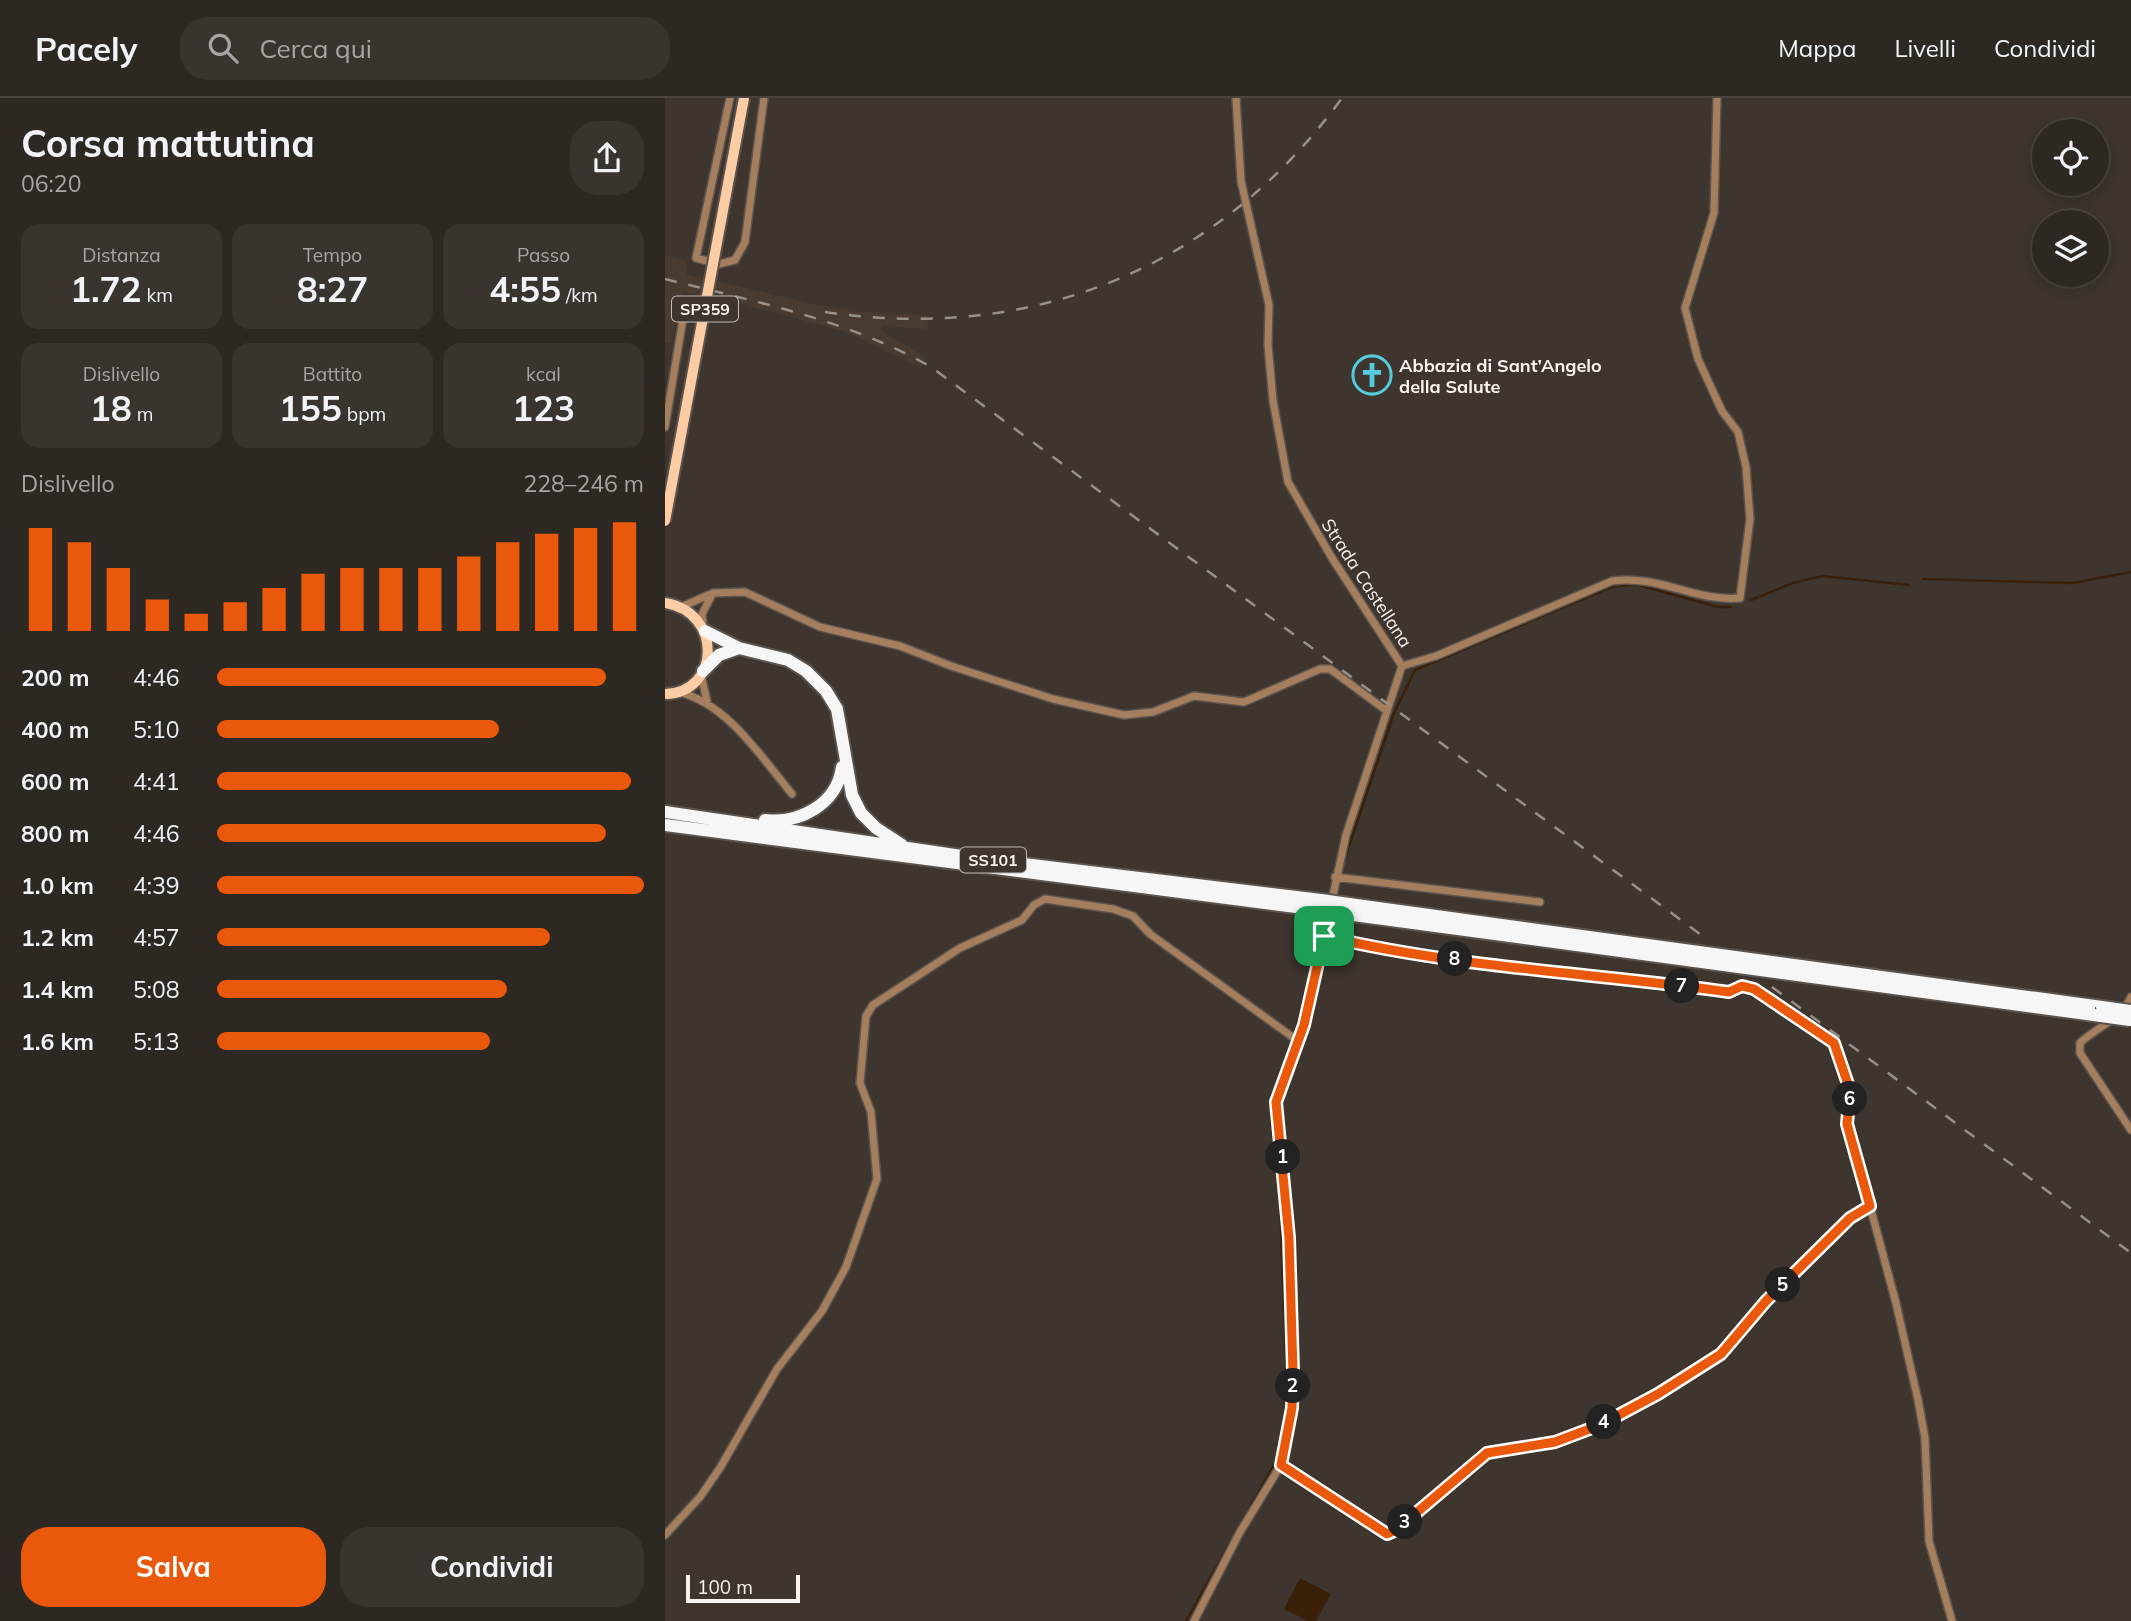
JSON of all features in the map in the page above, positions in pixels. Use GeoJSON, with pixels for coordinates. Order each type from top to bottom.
{"type":"FeatureCollection","features":[{"type":"Feature","properties":{"kind":"highway"},"geometry":{"type":"LineString","coordinates":[[704,629],[739,648],[788,660],[806,671],[826,691],[837,709],[845,749],[847,780],[862,813],[876,828],[908,848]]}},
{"type":"Feature","properties":{"kind":"highway"},"geometry":{"type":"LineString","coordinates":[[702,673],[719,655],[739,648]]}},
{"type":"Feature","properties":{"kind":"highway"},"geometry":{"type":"LineString","coordinates":[[714,820],[743,817],[779,821],[801,817],[819,807],[832,793],[841,775],[845,749]]}},
{"type":"Feature","properties":{"kind":"highway","name":"SS101"},"geometry":{"type":"LineString","coordinates":[[665,812],[1347,909],[2098,1011],[2131,1020]]}},
{"type":"Feature","properties":{"kind":"highway","name":"SS101"},"geometry":{"type":"LineString","coordinates":[[665,825],[1320,905]]}},
{"type":"Feature","properties":{"kind":"highway","name":"SS101"},"geometry":{"type":"LineString","coordinates":[[2098,1011],[2131,1011]]}},
{"type":"Feature","properties":{"kind":"main road","name":"SP359"},"geometry":{"type":"LineString","coordinates":[[665,522],[744,98]]}},
{"type":"Feature","properties":{"kind":"main road"},"geometry":{"type":"LineString","coordinates":[[665,595],[704,629],[708,656],[702,673],[670,695]]}},
{"type":"Feature","properties":{"kind":"street"},"geometry":{"type":"LineString","coordinates":[[730,98],[696,258],[719,264],[735,260],[745,242],[764,98]]}},
{"type":"Feature","properties":{"kind":"street","name":"Strada Castellana"},"geometry":{"type":"LineString","coordinates":[[1193,1621],[1281,1465],[1292,1408],[1293,1371],[1289,1238],[1276,1102],[1298,1041],[1324,936],[1335,877],[1402,666],[1332,558],[1288,482],[1273,401],[1268,345],[1269,305],[1241,181],[1236,98]]}},
{"type":"Feature","properties":{"kind":"street"},"geometry":{"type":"LineString","coordinates":[[1402,666],[1436,656],[1612,581],[1634,577],[1692,593],[1740,598],[1750,519],[1746,467],[1738,432],[1722,411],[1698,359],[1685,308],[1714,213],[1717,98]]}},
{"type":"Feature","properties":{"kind":"street"},"geometry":{"type":"LineString","coordinates":[[665,427],[685,307]]}},
{"type":"Feature","properties":{"kind":"street"},"geometry":{"type":"LineString","coordinates":[[704,629],[702,614],[713,593]]}},
{"type":"Feature","properties":{"kind":"street"},"geometry":{"type":"LineString","coordinates":[[674,605],[713,593],[745,593],[820,627],[900,646],[951,666],[1053,699],[1117,714],[1153,712],[1194,696],[1244,702],[1320,669],[1331,669],[1387,711]]}},
{"type":"Feature","properties":{"kind":"street"},"geometry":{"type":"LineString","coordinates":[[702,673],[707,701]]}},
{"type":"Feature","properties":{"kind":"street"},"geometry":{"type":"LineString","coordinates":[[670,695],[707,701],[738,730],[792,794]]}},
{"type":"Feature","properties":{"kind":"street"},"geometry":{"type":"LineString","coordinates":[[1335,877],[1540,902]]}},
{"type":"Feature","properties":{"kind":"street"},"geometry":{"type":"LineString","coordinates":[[665,1535],[700,1497],[777,1369],[822,1311],[846,1267],[877,1179],[871,1112],[862,1097],[860,1083],[866,1016],[890,992],[960,948],[1022,920],[1034,905],[1045,899],[1066,901],[1113,909],[1133,916],[1150,934],[1298,1041]]}},
{"type":"Feature","properties":{"kind":"street"},"geometry":{"type":"LineString","coordinates":[[1324,936],[1428,956],[1583,976],[1729,992],[1742,986],[1754,989],[1834,1043],[1850,1090],[1847,1124],[1918,1400],[1925,1438],[1929,1541],[1952,1621]]}},
{"type":"Feature","properties":{"kind":"street"},"geometry":{"type":"LineString","coordinates":[[2131,997],[2108,1024],[2089,1034],[2080,1043],[2080,1053],[2131,1130]]}},
{"type":"Feature","properties":{"kind":"street"},"geometry":{"type":"LineString","coordinates":[[1281,1465],[1390,1534],[1487,1453],[1555,1442],[1600,1425],[1658,1394],[1721,1354],[1766,1301],[1850,1218],[1870,1206]]}},
{"type":"Feature","properties":{"kind":"shaded area"},"geometry":{"type":"Polygon","coordinates":[[[665,255],[684,260],[688,266],[686,274],[814,304],[861,312],[927,315],[928,329],[882,326],[881,330],[927,358],[920,368],[844,331],[682,292],[671,343],[665,342],[665,255]]]}},
{"type":"Feature","properties":{"kind":"shaded area"},"geometry":{"type":"Polygon","coordinates":[[[1300,1578],[1331,1594],[1316,1621],[1308,1621],[1284,1609],[1300,1578]]]}},
{"type":"Feature","properties":{"kind":"waterway"},"geometry":{"type":"LineString","coordinates":[[1923,579],[2073,583],[2131,572]]}},
{"type":"Feature","properties":{"kind":"waterway"},"geometry":{"type":"LineString","coordinates":[[1751,600],[1793,583],[1822,576],[1909,585]]}},
{"type":"Feature","properties":{"kind":"waterway"},"geometry":{"type":"LineString","coordinates":[[1344,861],[1394,713],[1415,670],[1614,586],[1638,585],[1718,607],[1731,607]]}},
{"type":"Feature","properties":{"kind":"waterway"},"geometry":{"type":"LineString","coordinates":[[1295,1035],[1324,915]]}},
{"type":"Feature","properties":{"kind":"waterway"},"geometry":{"type":"LineString","coordinates":[[1186,1621],[1278,1458],[1286,1410],[1287,1378],[1280,1200],[1271,1117],[1275,1088],[1292,1041]]}},
{"type":"Feature","properties":{"kind":"railway"},"geometry":{"type":"LineString","coordinates":[[825,312],[902,319],[976,316],[1047,303],[1115,280],[1179,249],[1238,208],[1293,157],[1342,98]]}},
{"type":"Feature","properties":{"kind":"railway"},"geometry":{"type":"LineString","coordinates":[[665,279],[835,325],[868,337],[931,367],[1708,940]]}},
{"type":"Feature","properties":{"kind":"railway"},"geometry":{"type":"LineString","coordinates":[[1772,987],[2131,1253]]}},
{"type":"Feature","properties":{"kind":"place","name":"Abbazia di Sant’Angelo della Salute"},"geometry":{"type":"Point","coordinates":[1372,375]}},
{"type":"Feature","properties":{"kind":"route"},"geometry":{"type":"LineString","coordinates":[[1324,936],[1356,944],[1508,967],[1729,992],[1742,986],[1754,989],[1834,1043],[1850,1090],[1847,1124],[1870,1206],[1850,1218],[1766,1301],[1730,1347],[1721,1354],[1658,1394],[1600,1425],[1555,1442],[1495,1449],[1487,1453],[1396,1530],[1387,1534],[1281,1465],[1292,1408],[1293,1371],[1289,1238],[1276,1102],[1304,1025],[1324,936]]}}]}
